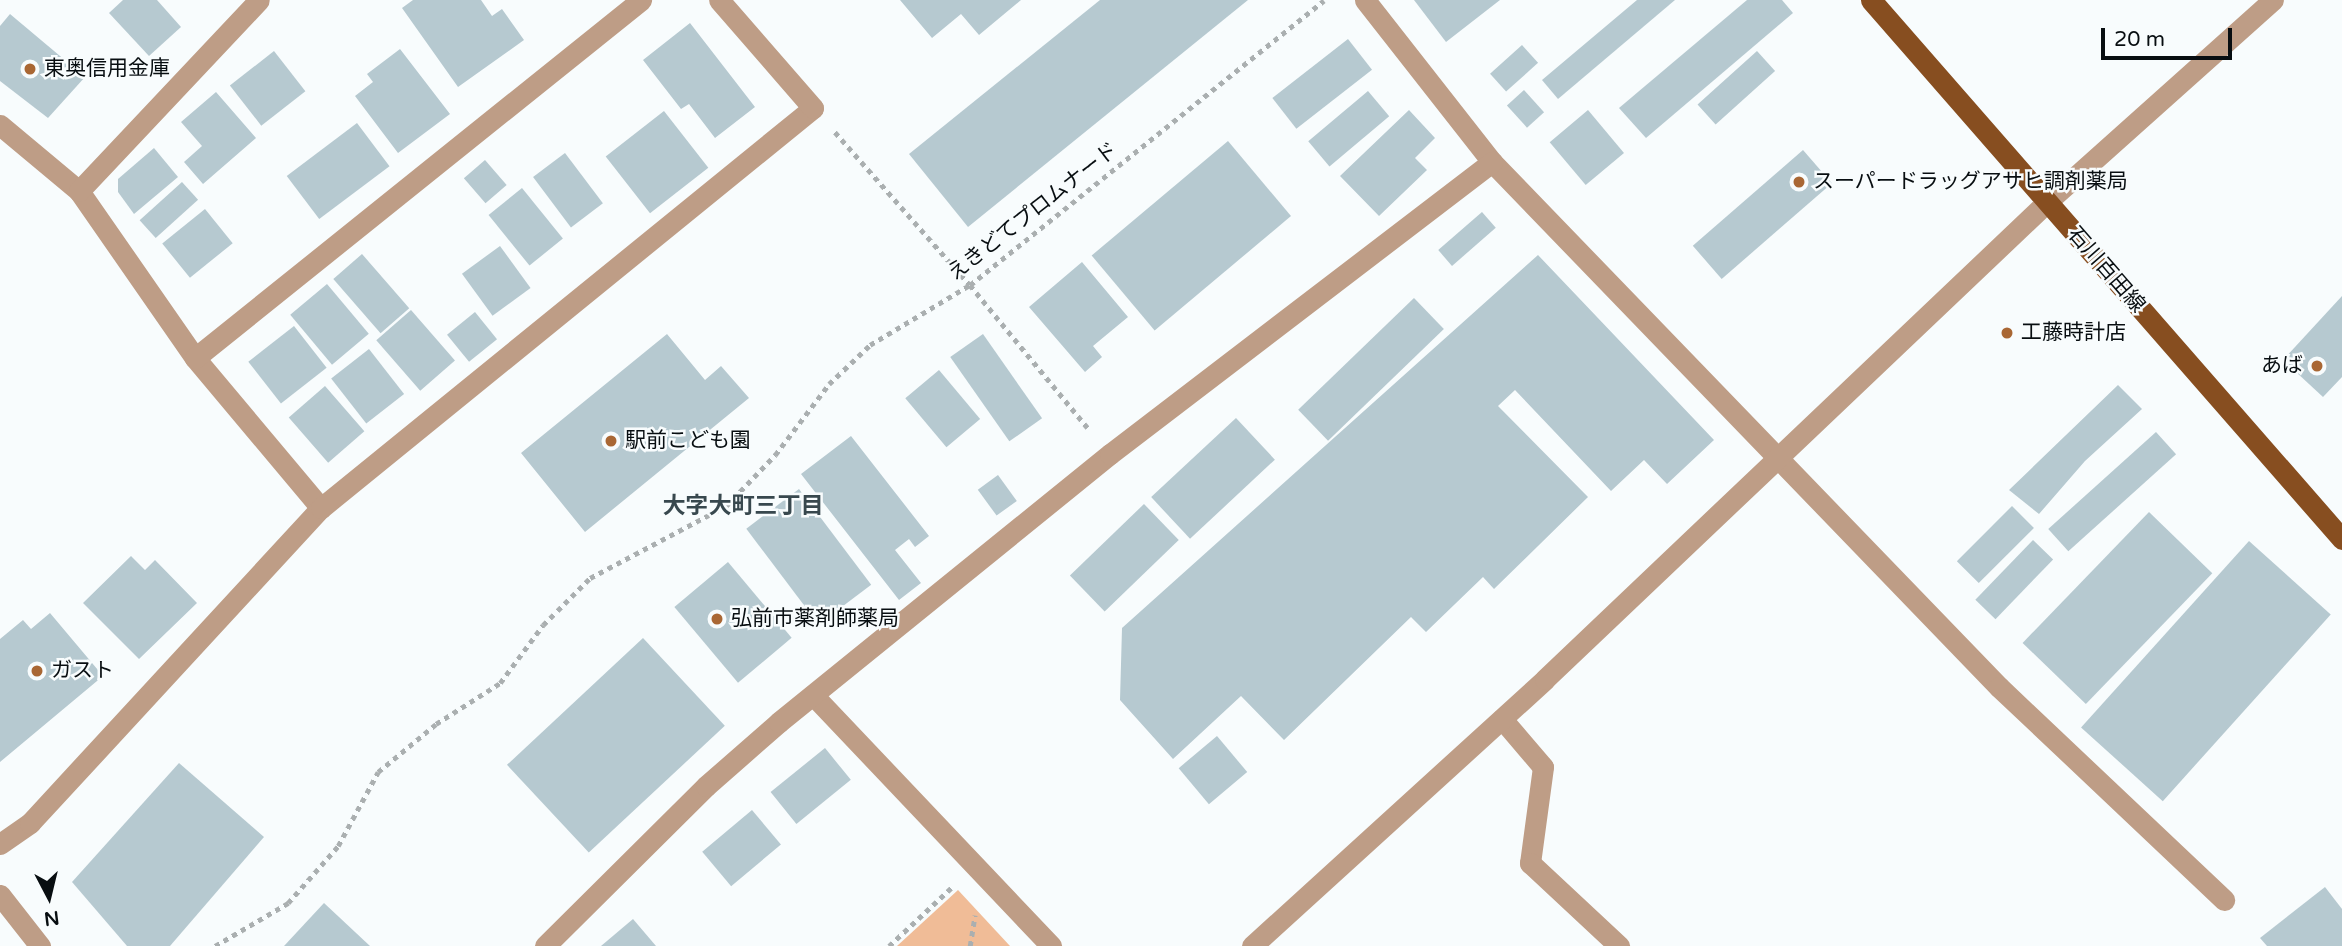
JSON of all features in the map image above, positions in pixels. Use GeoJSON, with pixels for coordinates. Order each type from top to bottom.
{"type":"FeatureCollection","features":[{"type":"Feature","properties":{"kind":"main road","name":"石川百田線"},"geometry":{"type":"LineString","coordinates":[[1871,0],[2342,539]]}},
{"type":"Feature","properties":{"kind":"street"},"geometry":{"type":"LineString","coordinates":[[79,191],[259,0]]}},
{"type":"Feature","properties":{"kind":"street"},"geometry":{"type":"LineString","coordinates":[[195,358],[641,0]]}},
{"type":"Feature","properties":{"kind":"street"},"geometry":{"type":"LineString","coordinates":[[0,844],[30,823],[321,508],[813,108],[719,0]]}},
{"type":"Feature","properties":{"kind":"street"},"geometry":{"type":"LineString","coordinates":[[1365,0],[1492,162],[1780,456],[1999,687],[2224,900]]}},
{"type":"Feature","properties":{"kind":"street"},"geometry":{"type":"LineString","coordinates":[[1252,946],[1502,719],[2047,202],[2273,0]]}},
{"type":"Feature","properties":{"kind":"street"},"geometry":{"type":"LineString","coordinates":[[0,125],[79,191],[195,358],[321,508]]}},
{"type":"Feature","properties":{"kind":"street"},"geometry":{"type":"LineString","coordinates":[[545,946],[706,786],[813,695],[1110,454],[1492,162]]}},
{"type":"Feature","properties":{"kind":"street"},"geometry":{"type":"LineString","coordinates":[[813,695],[1051,946]]}},
{"type":"Feature","properties":{"kind":"street"},"geometry":{"type":"LineString","coordinates":[[1502,719],[1543,767],[1530,863],[1619,946]]}},
{"type":"Feature","properties":{"kind":"street"},"geometry":{"type":"LineString","coordinates":[[0,895],[40,946]]}},
{"type":"Feature","properties":{"kind":"path","name":"えきどてプロムナード"},"geometry":{"type":"LineString","coordinates":[[215,946],[289,903],[338,846],[378,772],[436,724],[500,683],[543,625],[590,578],[726,506],[775,455],[829,384],[870,345],[970,285],[1324,0]]}},
{"type":"Feature","properties":{"kind":"path"},"geometry":{"type":"LineString","coordinates":[[813,108],[970,285],[1110,454]]}},
{"type":"Feature","properties":{"kind":"path"},"geometry":{"type":"LineString","coordinates":[[889,946],[975,866]]}},
{"type":"Feature","properties":{"kind":"shaded area"},"geometry":{"type":"Polygon","coordinates":[[[958,890],[1010,946],[897,946],[958,890]]]}},
{"type":"Feature","properties":{"kind":"building"},"geometry":{"type":"Polygon","coordinates":[[[123,0],[157,0],[181,27],[149,56],[109,13],[123,0]]]}},
{"type":"Feature","properties":{"kind":"building"},"geometry":{"type":"Polygon","coordinates":[[[413,0],[481,0],[492,16],[502,9],[524,40],[458,87],[402,8],[413,0]]]}},
{"type":"Feature","properties":{"kind":"building"},"geometry":{"type":"Polygon","coordinates":[[[900,0],[1021,0],[979,35],[961,14],[932,38],[900,0]]]}},
{"type":"Feature","properties":{"kind":"building"},"geometry":{"type":"Polygon","coordinates":[[[1100,0],[1248,0],[968,227],[909,154],[1100,0]]]}},
{"type":"Feature","properties":{"kind":"building"},"geometry":{"type":"Polygon","coordinates":[[[1414,0],[1500,0],[1446,42],[1414,0]]]}},
{"type":"Feature","properties":{"kind":"building"},"geometry":{"type":"Polygon","coordinates":[[[1637,0],[1675,0],[1558,99],[1542,80],[1637,0]]]}},
{"type":"Feature","properties":{"kind":"building"},"geometry":{"type":"Polygon","coordinates":[[[1747,0],[1782,0],[1793,13],[1646,138],[1619,108],[1747,0]]]}},
{"type":"Feature","properties":{"kind":"building"},"geometry":{"type":"Polygon","coordinates":[[[10,14],[85,77],[48,118],[0,81],[0,26],[10,14]]]}},
{"type":"Feature","properties":{"kind":"building"},"geometry":{"type":"Polygon","coordinates":[[[690,23],[755,107],[715,138],[689,104],[681,109],[643,60],[690,23]]]}},
{"type":"Feature","properties":{"kind":"building"},"geometry":{"type":"Polygon","coordinates":[[[1348,39],[1372,70],[1296,129],[1272,98],[1348,39]]]}},
{"type":"Feature","properties":{"kind":"building"},"geometry":{"type":"Polygon","coordinates":[[[1522,45],[1538,63],[1506,92],[1490,74],[1522,45]]]}},
{"type":"Feature","properties":{"kind":"building"},"geometry":{"type":"Polygon","coordinates":[[[400,49],[450,114],[398,153],[355,96],[373,82],[367,74],[400,49]]]}},
{"type":"Feature","properties":{"kind":"building"},"geometry":{"type":"Polygon","coordinates":[[[274,51],[305,91],[261,126],[230,85],[274,51]]]}},
{"type":"Feature","properties":{"kind":"building"},"geometry":{"type":"Polygon","coordinates":[[[1757,51],[1775,71],[1716,125],[1698,105],[1757,51]]]}},
{"type":"Feature","properties":{"kind":"building"},"geometry":{"type":"Polygon","coordinates":[[[1524,90],[1544,112],[1527,128],[1507,105],[1524,90]]]}},
{"type":"Feature","properties":{"kind":"building"},"geometry":{"type":"Polygon","coordinates":[[[1368,91],[1389,116],[1329,166],[1308,141],[1368,91]]]}},
{"type":"Feature","properties":{"kind":"building"},"geometry":{"type":"Polygon","coordinates":[[[216,92],[256,138],[203,184],[184,162],[202,146],[181,122],[216,92]]]}},
{"type":"Feature","properties":{"kind":"building"},"geometry":{"type":"Polygon","coordinates":[[[1409,110],[1435,138],[1415,158],[1427,170],[1379,216],[1340,176],[1409,110]]]}},
{"type":"Feature","properties":{"kind":"building"},"geometry":{"type":"Polygon","coordinates":[[[1588,110],[1624,153],[1586,185],[1550,142],[1588,110]]]}},
{"type":"Feature","properties":{"kind":"building"},"geometry":{"type":"Polygon","coordinates":[[[664,111],[708,168],[650,213],[606,157],[664,111]]]}},
{"type":"Feature","properties":{"kind":"building"},"geometry":{"type":"Polygon","coordinates":[[[357,123],[389,166],[319,219],[287,176],[357,123]]]}},
{"type":"Feature","properties":{"kind":"building"},"geometry":{"type":"Polygon","coordinates":[[[1228,141],[1291,216],[1155,330],[1092,255],[1228,141]]]}},
{"type":"Feature","properties":{"kind":"building"},"geometry":{"type":"Polygon","coordinates":[[[154,148],[178,177],[134,214],[118,192],[118,179],[154,148]]]}},
{"type":"Feature","properties":{"kind":"building"},"geometry":{"type":"Polygon","coordinates":[[[1803,150],[1832,183],[1722,279],[1693,246],[1803,150]]]}},
{"type":"Feature","properties":{"kind":"building"},"geometry":{"type":"Polygon","coordinates":[[[565,153],[603,203],[571,227],[533,177],[565,153]]]}},
{"type":"Feature","properties":{"kind":"building"},"geometry":{"type":"Polygon","coordinates":[[[485,160],[507,185],[486,203],[464,178],[485,160]]]}},
{"type":"Feature","properties":{"kind":"building"},"geometry":{"type":"Polygon","coordinates":[[[182,182],[198,200],[156,238],[140,220],[182,182]]]}},
{"type":"Feature","properties":{"kind":"building"},"geometry":{"type":"Polygon","coordinates":[[[522,188],[563,239],[529,266],[489,215],[522,188]]]}},
{"type":"Feature","properties":{"kind":"building"},"geometry":{"type":"Polygon","coordinates":[[[205,209],[233,243],[190,278],[162,244],[205,209]]]}},
{"type":"Feature","properties":{"kind":"building"},"geometry":{"type":"Polygon","coordinates":[[[1482,212],[1496,228],[1452,266],[1438,250],[1482,212]]]}},
{"type":"Feature","properties":{"kind":"building"},"geometry":{"type":"Polygon","coordinates":[[[500,246],[531,288],[493,316],[462,274],[500,246]]]}},
{"type":"Feature","properties":{"kind":"building"},"geometry":{"type":"Polygon","coordinates":[[[362,254],[409,308],[381,333],[333,279],[362,254]]]}},
{"type":"Feature","properties":{"kind":"building"},"geometry":{"type":"Polygon","coordinates":[[[1538,255],[1714,440],[1667,484],[1644,460],[1611,491],[1515,390],[1498,406],[1588,497],[1494,589],[1483,577],[1426,632],[1411,617],[1284,740],[1241,696],[1173,759],[1120,700],[1122,628],[1538,255]]]}},
{"type":"Feature","properties":{"kind":"building"},"geometry":{"type":"Polygon","coordinates":[[[1082,262],[1128,317],[1093,346],[1102,357],[1085,372],[1029,307],[1082,262]]]}},
{"type":"Feature","properties":{"kind":"building"},"geometry":{"type":"Polygon","coordinates":[[[327,284],[369,334],[332,365],[290,315],[327,284]]]}},
{"type":"Feature","properties":{"kind":"building"},"geometry":{"type":"Polygon","coordinates":[[[2342,296],[2342,377],[2323,397],[2283,360],[2342,296]]]}},
{"type":"Feature","properties":{"kind":"building"},"geometry":{"type":"Polygon","coordinates":[[[1414,298],[1444,329],[1328,441],[1298,410],[1414,298]]]}},
{"type":"Feature","properties":{"kind":"building"},"geometry":{"type":"Polygon","coordinates":[[[411,310],[455,361],[420,391],[376,340],[411,310]]]}},
{"type":"Feature","properties":{"kind":"building"},"geometry":{"type":"Polygon","coordinates":[[[475,312],[497,339],[469,362],[447,335],[475,312]]]}},
{"type":"Feature","properties":{"kind":"building"},"geometry":{"type":"Polygon","coordinates":[[[294,326],[327,368],[281,403],[248,362],[294,326]]]}},
{"type":"Feature","properties":{"kind":"building"},"geometry":{"type":"Polygon","coordinates":[[[667,334],[705,380],[721,366],[749,398],[585,532],[521,453],[667,334]]]}},
{"type":"Feature","properties":{"kind":"building"},"geometry":{"type":"Polygon","coordinates":[[[983,334],[1042,418],[1009,441],[950,357],[983,334]]]}},
{"type":"Feature","properties":{"kind":"building"},"geometry":{"type":"Polygon","coordinates":[[[369,349],[404,394],[366,423],[331,379],[369,349]]]}},
{"type":"Feature","properties":{"kind":"building"},"geometry":{"type":"Polygon","coordinates":[[[939,370],[980,419],[946,447],[905,398],[939,370]]]}},
{"type":"Feature","properties":{"kind":"building"},"geometry":{"type":"Polygon","coordinates":[[[2118,385],[2142,409],[2085,461],[2039,514],[2009,490],[2118,385]]]}},
{"type":"Feature","properties":{"kind":"building"},"geometry":{"type":"Polygon","coordinates":[[[325,386],[364,431],[328,463],[289,417],[325,386]]]}},
{"type":"Feature","properties":{"kind":"building"},"geometry":{"type":"Polygon","coordinates":[[[1236,418],[1275,460],[1190,539],[1151,497],[1236,418]]]}},
{"type":"Feature","properties":{"kind":"building"},"geometry":{"type":"Polygon","coordinates":[[[2156,432],[2176,454],[2068,551],[2048,529],[2156,432]]]}},
{"type":"Feature","properties":{"kind":"building"},"geometry":{"type":"Polygon","coordinates":[[[851,436],[929,536],[915,547],[909,539],[895,550],[921,583],[899,600],[801,474],[851,436]]]}},
{"type":"Feature","properties":{"kind":"building"},"geometry":{"type":"Polygon","coordinates":[[[998,475],[1017,501],[997,516],[978,490],[998,475]]]}},
{"type":"Feature","properties":{"kind":"building"},"geometry":{"type":"Polygon","coordinates":[[[799,489],[871,585],[819,625],[746,529],[799,489]]]}},
{"type":"Feature","properties":{"kind":"building"},"geometry":{"type":"Polygon","coordinates":[[[1144,504],[1179,540],[1105,612],[1070,576],[1144,504]]]}},
{"type":"Feature","properties":{"kind":"building"},"geometry":{"type":"Polygon","coordinates":[[[2012,506],[2034,528],[1979,583],[1957,561],[2012,506]]]}},
{"type":"Feature","properties":{"kind":"building"},"geometry":{"type":"Polygon","coordinates":[[[2149,512],[2212,573],[2086,704],[2023,643],[2149,512]]]}},
{"type":"Feature","properties":{"kind":"building"},"geometry":{"type":"Polygon","coordinates":[[[2033,540],[2053,559],[1995,619],[1975,600],[2033,540]]]}},
{"type":"Feature","properties":{"kind":"building"},"geometry":{"type":"Polygon","coordinates":[[[2249,541],[2331,615],[2163,801],[2081,728],[2249,541]]]}},
{"type":"Feature","properties":{"kind":"building"},"geometry":{"type":"Polygon","coordinates":[[[131,556],[145,570],[155,560],[197,603],[139,659],[83,603],[131,556]]]}},
{"type":"Feature","properties":{"kind":"building"},"geometry":{"type":"Polygon","coordinates":[[[728,562],[792,638],[738,683],[674,607],[728,562]]]}},
{"type":"Feature","properties":{"kind":"building"},"geometry":{"type":"Polygon","coordinates":[[[50,613],[103,676],[0,762],[0,639],[23,620],[31,629],[50,613]]]}},
{"type":"Feature","properties":{"kind":"building"},"geometry":{"type":"Polygon","coordinates":[[[643,638],[725,726],[589,853],[507,765],[643,638]]]}},
{"type":"Feature","properties":{"kind":"building"},"geometry":{"type":"Polygon","coordinates":[[[1217,736],[1247,772],[1209,804],[1179,768],[1217,736]]]}},
{"type":"Feature","properties":{"kind":"building"},"geometry":{"type":"Polygon","coordinates":[[[825,748],[851,780],[796,824],[771,792],[825,748]]]}},
{"type":"Feature","properties":{"kind":"building"},"geometry":{"type":"Polygon","coordinates":[[[179,763],[264,837],[170,946],[127,946],[72,882],[179,763]]]}},
{"type":"Feature","properties":{"kind":"building"},"geometry":{"type":"Polygon","coordinates":[[[752,810],[781,844],[731,886],[702,852],[752,810]]]}},
{"type":"Feature","properties":{"kind":"building"},"geometry":{"type":"Polygon","coordinates":[[[2325,887],[2342,909],[2342,946],[2267,946],[2260,938],[2325,887]]]}},
{"type":"Feature","properties":{"kind":"building"},"geometry":{"type":"Polygon","coordinates":[[[324,903],[370,946],[284,946],[324,903]]]}},
{"type":"Feature","properties":{"kind":"building"},"geometry":{"type":"Polygon","coordinates":[[[633,919],[656,946],[601,946],[633,919]]]}},
{"type":"Feature","properties":{"kind":"place","name":"東奥信用金庫"},"geometry":{"type":"Point","coordinates":[30,69]}},
{"type":"Feature","properties":{"kind":"place","name":"スーパードラッグアサヒ調剤薬局"},"geometry":{"type":"Point","coordinates":[1799,182]}},
{"type":"Feature","properties":{"kind":"place","name":"工藤時計店"},"geometry":{"type":"Point","coordinates":[2007,333]}},
{"type":"Feature","properties":{"kind":"place","name":"あば"},"geometry":{"type":"Point","coordinates":[2317,366]}},
{"type":"Feature","properties":{"kind":"place","name":"駅前こども園"},"geometry":{"type":"Point","coordinates":[611,441]}},
{"type":"Feature","properties":{"kind":"place","name":"弘前市薬剤師薬局"},"geometry":{"type":"Point","coordinates":[717,619]}},
{"type":"Feature","properties":{"kind":"place","name":"ガスト"},"geometry":{"type":"Point","coordinates":[37,671]}},
{"type":"Feature","properties":{"kind":"district","name":"大字大町三丁目"},"geometry":{"type":"Point","coordinates":[743,506]}}]}
